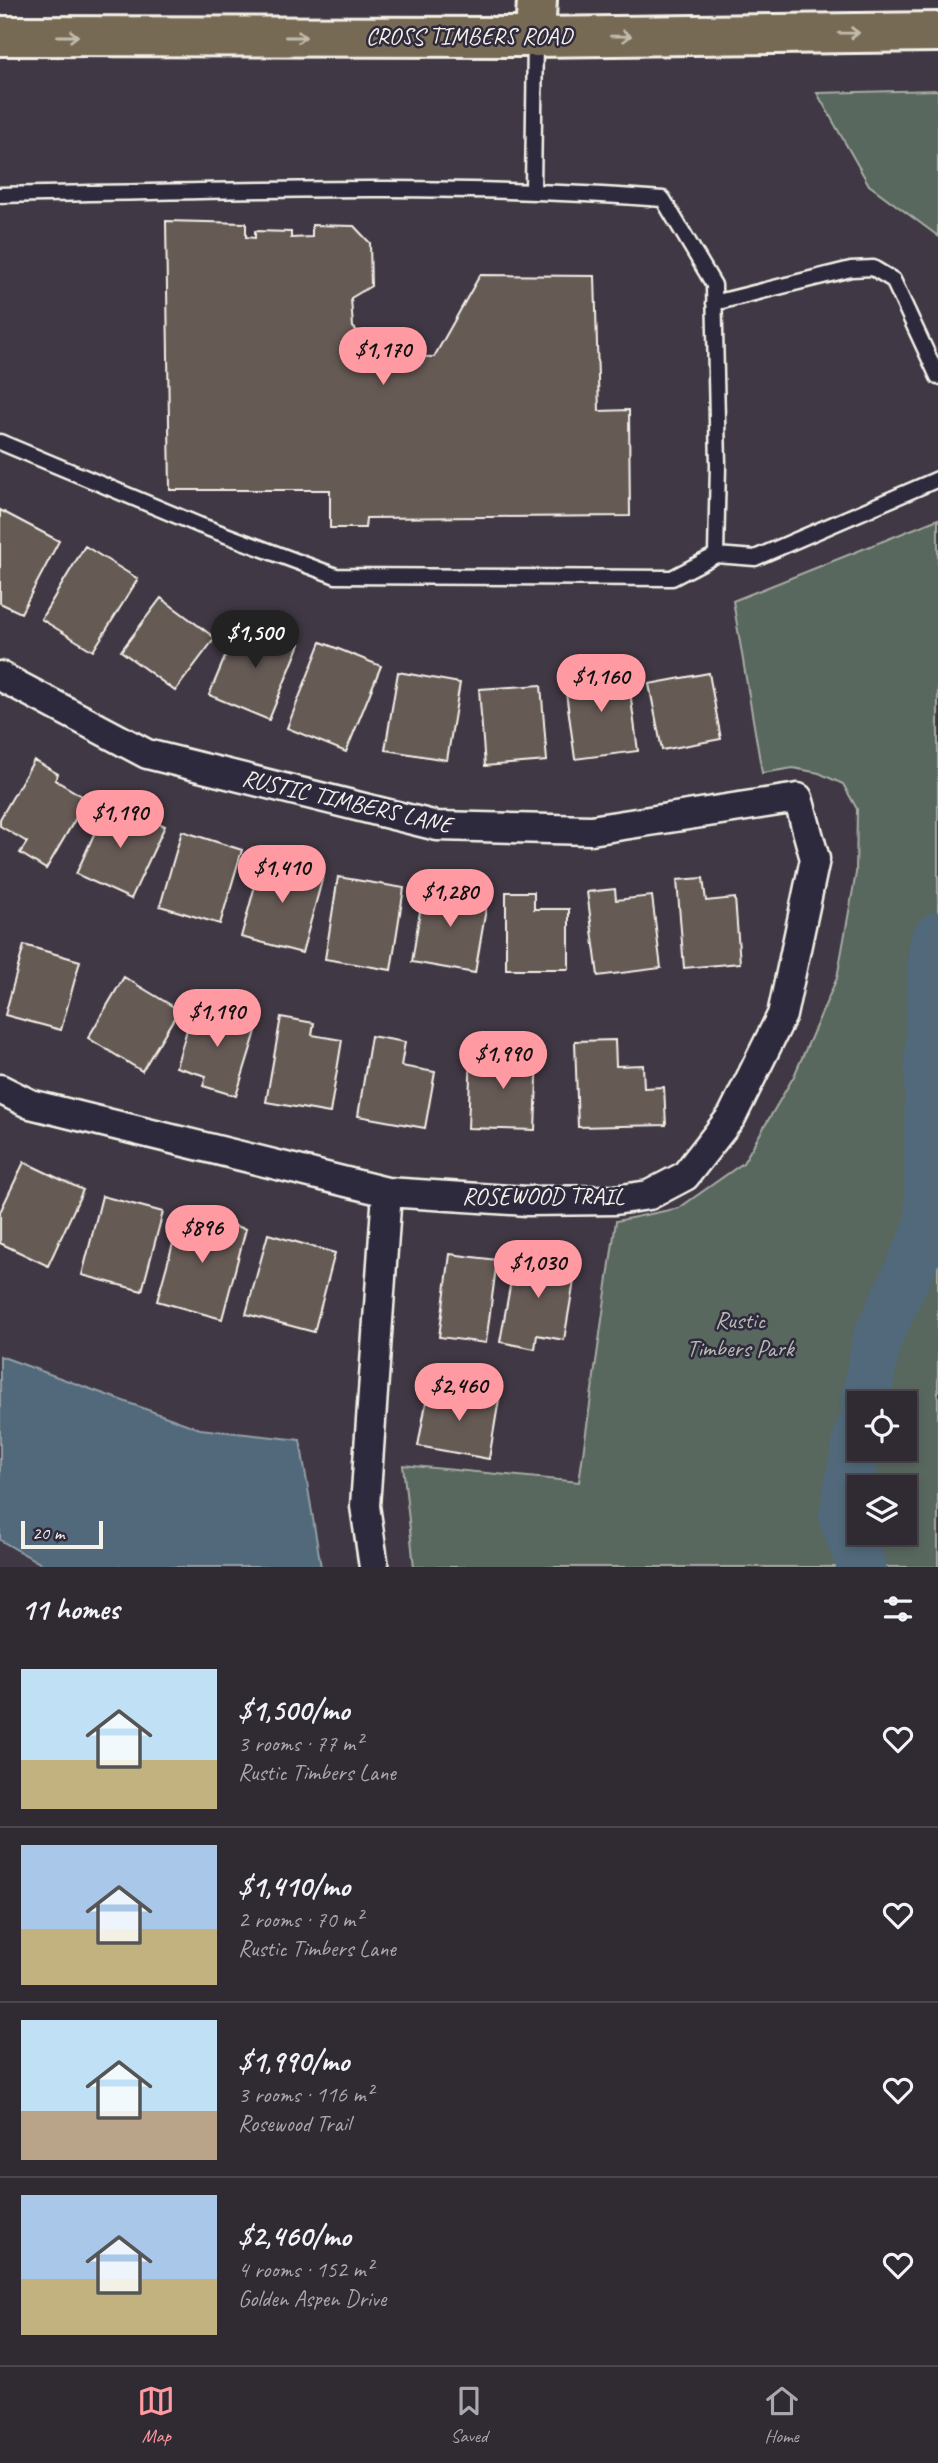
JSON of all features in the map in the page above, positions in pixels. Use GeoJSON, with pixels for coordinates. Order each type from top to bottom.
{"type":"FeatureCollection","features":[{"type":"Feature","properties":{"kind":"main road","name":"CROSS TIMBERS ROAD"},"geometry":{"type":"LineString","coordinates":[[0,36],[536,18],[938,32]]}},
{"type":"Feature","properties":{"kind":"street","name":"RUSTIC TIMBERS LANE"},"geometry":{"type":"LineString","coordinates":[[0,676],[147,754],[437,826],[591,830],[798,798]]}},
{"type":"Feature","properties":{"kind":"street","name":"ROSEWOOD TRAIL"},"geometry":{"type":"LineString","coordinates":[[0,1088],[30,1104],[387,1192],[527,1201],[615,1200],[649,1195],[685,1176],[732,1116],[782,1015],[815,859],[798,798]]}},
{"type":"Feature","properties":{"kind":"street"},"geometry":{"type":"LineString","coordinates":[[374,1567],[365,1506],[387,1192]]}},
{"type":"Feature","properties":{"kind":"lane"},"geometry":{"type":"LineString","coordinates":[[533,191],[536,18]]}},
{"type":"Feature","properties":{"kind":"lane"},"geometry":{"type":"LineString","coordinates":[[0,195],[311,190],[533,191],[663,199],[713,285],[718,465],[716,555]]}},
{"type":"Feature","properties":{"kind":"lane"},"geometry":{"type":"LineString","coordinates":[[714,303],[851,269],[873,268],[893,280],[938,377]]}},
{"type":"Feature","properties":{"kind":"lane"},"geometry":{"type":"LineString","coordinates":[[0,442],[199,525],[337,576],[672,578],[716,555],[755,558],[938,479]]}},
{"type":"Feature","properties":{"kind":"green space"},"geometry":{"type":"Polygon","coordinates":[[[938,90],[938,236],[869,185],[817,93],[938,90]]]}},
{"type":"Feature","properties":{"kind":"green space","name":"Rustic Timbers Park"},"geometry":{"type":"Polygon","coordinates":[[[938,519],[938,1567],[414,1567],[403,1465],[579,1482],[616,1221],[679,1208],[743,1163],[794,1076],[837,978],[856,873],[857,809],[843,784],[819,773],[793,768],[762,773],[733,601],[938,519]]]}},
{"type":"Feature","properties":{"kind":"water"},"geometry":{"type":"Polygon","coordinates":[[[0,1356],[200,1429],[300,1440],[321,1567],[51,1567],[0,1540],[0,1356]]]}},
{"type":"Feature","properties":{"kind":"building"},"geometry":{"type":"Polygon","coordinates":[[[166,221],[246,223],[246,237],[255,238],[255,231],[291,232],[291,238],[312,237],[312,225],[354,226],[370,243],[371,286],[351,298],[353,327],[383,356],[434,357],[480,275],[595,276],[599,411],[629,410],[630,516],[366,518],[365,528],[330,528],[330,490],[170,490],[166,221]]]}},
{"type":"Feature","properties":{"kind":"building"},"geometry":{"type":"Polygon","coordinates":[[[0,510],[59,541],[21,613],[0,603],[0,510]]]}},
{"type":"Feature","properties":{"kind":"building"},"geometry":{"type":"Polygon","coordinates":[[[85,546],[138,579],[93,651],[41,619],[85,546]]]}},
{"type":"Feature","properties":{"kind":"building"},"geometry":{"type":"Polygon","coordinates":[[[161,598],[215,638],[175,691],[121,651],[161,598]]]}},
{"type":"Feature","properties":{"kind":"building"},"geometry":{"type":"Polygon","coordinates":[[[241,619],[300,644],[269,720],[209,695],[241,619]]]}},
{"type":"Feature","properties":{"kind":"building"},"geometry":{"type":"Polygon","coordinates":[[[321,642],[381,666],[346,752],[287,728],[321,642]]]}},
{"type":"Feature","properties":{"kind":"building"},"geometry":{"type":"Polygon","coordinates":[[[627,669],[638,751],[575,759],[564,678],[627,669]]]}},
{"type":"Feature","properties":{"kind":"building"},"geometry":{"type":"Polygon","coordinates":[[[398,672],[460,683],[447,760],[385,750],[398,672]]]}},
{"type":"Feature","properties":{"kind":"building"},"geometry":{"type":"Polygon","coordinates":[[[709,673],[721,739],[662,750],[649,684],[709,673]]]}},
{"type":"Feature","properties":{"kind":"building"},"geometry":{"type":"Polygon","coordinates":[[[541,685],[547,761],[485,766],[479,689],[541,685]]]}},
{"type":"Feature","properties":{"kind":"building"},"geometry":{"type":"Polygon","coordinates":[[[34,760],[58,774],[55,780],[87,799],[46,869],[20,853],[27,842],[0,826],[0,819],[34,760]]]}},
{"type":"Feature","properties":{"kind":"building"},"geometry":{"type":"Polygon","coordinates":[[[109,801],[165,826],[131,899],[76,874],[109,801]]]}},
{"type":"Feature","properties":{"kind":"building"},"geometry":{"type":"Polygon","coordinates":[[[182,831],[242,850],[220,924],[160,906],[182,831]]]}},
{"type":"Feature","properties":{"kind":"building"},"geometry":{"type":"Polygon","coordinates":[[[263,856],[324,873],[302,953],[241,937],[263,856]]]}},
{"type":"Feature","properties":{"kind":"building"},"geometry":{"type":"Polygon","coordinates":[[[338,877],[404,888],[391,970],[325,959],[338,877]]]}},
{"type":"Feature","properties":{"kind":"building"},"geometry":{"type":"Polygon","coordinates":[[[703,878],[706,901],[735,898],[740,963],[684,968],[677,880],[703,878]]]}},
{"type":"Feature","properties":{"kind":"building"},"geometry":{"type":"Polygon","coordinates":[[[424,886],[488,897],[475,973],[412,962],[424,886]]]}},
{"type":"Feature","properties":{"kind":"building"},"geometry":{"type":"Polygon","coordinates":[[[615,889],[616,900],[652,896],[661,968],[598,976],[587,892],[615,889]]]}},
{"type":"Feature","properties":{"kind":"building"},"geometry":{"type":"Polygon","coordinates":[[[506,892],[534,892],[534,909],[569,909],[569,969],[506,969],[506,892]]]}},
{"type":"Feature","properties":{"kind":"building"},"geometry":{"type":"Polygon","coordinates":[[[24,945],[80,961],[61,1030],[5,1015],[24,945]]]}},
{"type":"Feature","properties":{"kind":"building"},"geometry":{"type":"Polygon","coordinates":[[[124,977],[179,1010],[142,1071],[88,1038],[124,977]]]}},
{"type":"Feature","properties":{"kind":"building"},"geometry":{"type":"Polygon","coordinates":[[[194,1006],[258,1025],[236,1096],[203,1086],[206,1076],[176,1067],[194,1006]]]}},
{"type":"Feature","properties":{"kind":"building"},"geometry":{"type":"Polygon","coordinates":[[[281,1017],[314,1023],[312,1035],[342,1040],[330,1113],[266,1102],[281,1017]]]}},
{"type":"Feature","properties":{"kind":"building"},"geometry":{"type":"Polygon","coordinates":[[[371,1036],[405,1042],[401,1066],[435,1072],[425,1128],[358,1116],[371,1036]]]}},
{"type":"Feature","properties":{"kind":"building"},"geometry":{"type":"Polygon","coordinates":[[[615,1040],[616,1066],[643,1065],[644,1088],[664,1087],[666,1125],[578,1127],[575,1041],[615,1040]]]}},
{"type":"Feature","properties":{"kind":"building"},"geometry":{"type":"Polygon","coordinates":[[[471,1051],[538,1054],[535,1130],[468,1128],[471,1051]]]}},
{"type":"Feature","properties":{"kind":"building"},"geometry":{"type":"Polygon","coordinates":[[[24,1162],[83,1190],[48,1266],[0,1243],[0,1212],[24,1162]]]}},
{"type":"Feature","properties":{"kind":"building"},"geometry":{"type":"Polygon","coordinates":[[[102,1196],[163,1212],[142,1291],[82,1275],[102,1196]]]}},
{"type":"Feature","properties":{"kind":"building"},"geometry":{"type":"Polygon","coordinates":[[[182,1211],[246,1229],[222,1319],[157,1301],[182,1211]]]}},
{"type":"Feature","properties":{"kind":"building"},"geometry":{"type":"Polygon","coordinates":[[[268,1234],[335,1253],[314,1332],[246,1314],[268,1234]]]}},
{"type":"Feature","properties":{"kind":"building"},"geometry":{"type":"Polygon","coordinates":[[[516,1253],[577,1263],[564,1340],[537,1335],[535,1349],[500,1342],[516,1253]]]}},
{"type":"Feature","properties":{"kind":"building"},"geometry":{"type":"Polygon","coordinates":[[[450,1254],[497,1260],[486,1343],[439,1337],[450,1254]]]}},
{"type":"Feature","properties":{"kind":"building"},"geometry":{"type":"Polygon","coordinates":[[[429,1387],[499,1399],[489,1459],[418,1446],[429,1387]]]}},
{"type":"Feature","properties":{"kind":"waterway"},"geometry":{"type":"LineString","coordinates":[[867,1391],[877,1339],[929,1226],[929,1066],[933,944],[938,936]]}},
{"type":"Feature","properties":{"kind":"waterway"},"geometry":{"type":"LineString","coordinates":[[853,1461],[843,1517],[862,1567]]}}]}
